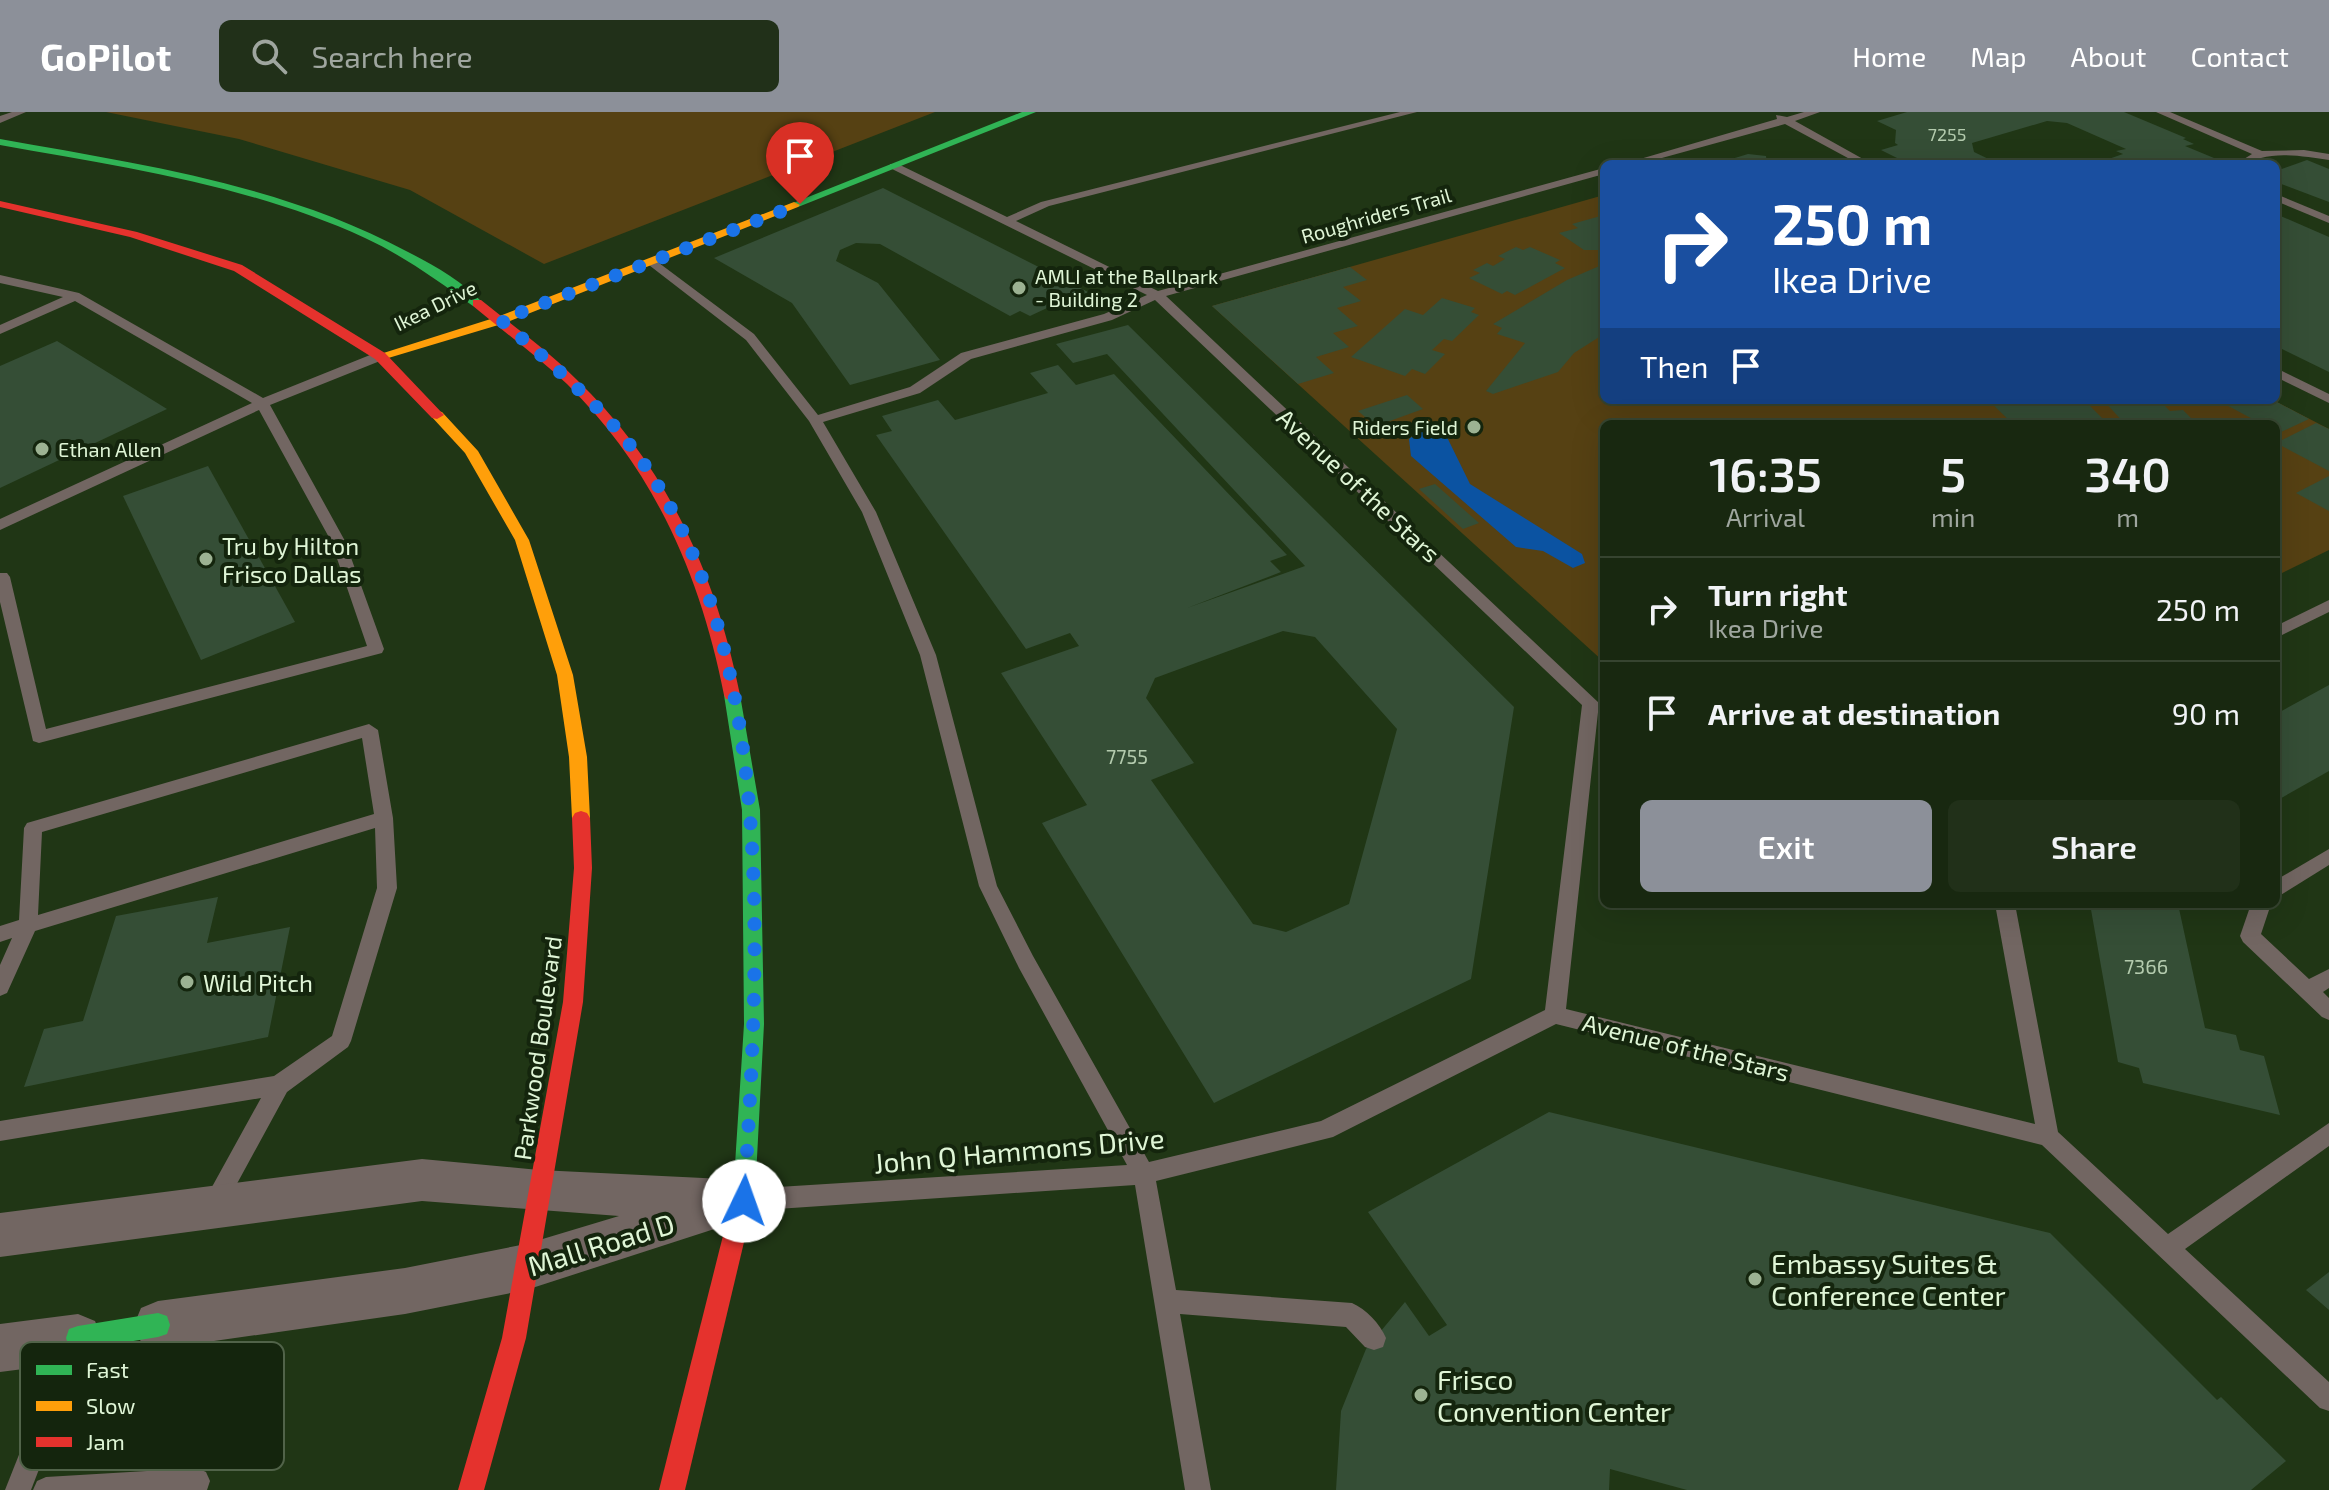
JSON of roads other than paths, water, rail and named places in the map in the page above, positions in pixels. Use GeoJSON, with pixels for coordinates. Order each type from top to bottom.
{"type":"FeatureCollection","features":[{"type":"Feature","properties":{"kind":"main road","name":"Ikea Drive"},"geometry":{"type":"LineString","coordinates":[[380,356],[501,320],[1031,112]]}},
{"type":"Feature","properties":{"kind":"main road"},"geometry":{"type":"LineString","coordinates":[[0,142],[171,173],[273,198],[368,236],[448,279],[572,382],[639,457],[689,545],[724,645],[751,810],[754,1024],[744,1201],[672,1490]]}},
{"type":"Feature","properties":{"kind":"main road"},"geometry":{"type":"LineString","coordinates":[[870,153],[894,166]]}},
{"type":"Feature","properties":{"kind":"main road","name":"Parkwood Boulevard"},"geometry":{"type":"LineString","coordinates":[[0,204],[133,234],[238,268],[380,356],[471,451],[522,540],[565,675],[578,757],[583,868],[573,1002],[514,1338],[471,1490]]}},
{"type":"Feature","properties":{"kind":"main road","name":"Ikea Drive"},"geometry":{"type":"LineString","coordinates":[[380,356],[507,296]]}},
{"type":"Feature","properties":{"kind":"main road","name":"Mall Road D"},"geometry":{"type":"LineString","coordinates":[[78,1338],[158,1325]]}},
{"type":"Feature","properties":{"kind":"street","name":"Mall Road D"},"geometry":{"type":"LineString","coordinates":[[0,1235],[422,1180],[539,1191],[744,1201]]}},
{"type":"Feature","properties":{"kind":"street","name":"Mall Road D"},"geometry":{"type":"LineString","coordinates":[[158,1325],[405,1291],[526,1267],[744,1201]]}},
{"type":"Feature","properties":{"kind":"street","name":"Mall Road D"},"geometry":{"type":"LineString","coordinates":[[47,1342],[78,1338]]}},
{"type":"Feature","properties":{"kind":"street","name":"Mall Road D"},"geometry":{"type":"LineString","coordinates":[[0,1348],[20,1345]]}},
{"type":"Feature","properties":{"kind":"lane"},"geometry":{"type":"LineString","coordinates":[[0,120],[21,112]]}},
{"type":"Feature","properties":{"kind":"lane"},"geometry":{"type":"LineString","coordinates":[[1007,221],[1045,204],[1412,112]]}},
{"type":"Feature","properties":{"kind":"lane"},"geometry":{"type":"LineString","coordinates":[[1641,160],[1782,115],[1815,112]]}},
{"type":"Feature","properties":{"kind":"lane"},"geometry":{"type":"LineString","coordinates":[[2161,112],[2261,154],[2304,153],[2329,157]]}},
{"type":"Feature","properties":{"kind":"lane"},"geometry":{"type":"LineString","coordinates":[[1782,115],[1860,160]]}},
{"type":"Feature","properties":{"kind":"lane"},"geometry":{"type":"LineString","coordinates":[[2249,160],[2261,154]]}},
{"type":"Feature","properties":{"kind":"lane"},"geometry":{"type":"LineString","coordinates":[[894,166],[1157,295]]}},
{"type":"Feature","properties":{"kind":"lane","name":"Roughriders Trail"},"geometry":{"type":"LineString","coordinates":[[815,420],[915,390],[966,356],[1108,317],[1157,295],[1600,172]]}},
{"type":"Feature","properties":{"kind":"lane"},"geometry":{"type":"LineString","coordinates":[[2280,199],[2329,220]]}},
{"type":"Feature","properties":{"kind":"lane"},"geometry":{"type":"LineString","coordinates":[[651,262],[750,337],[815,420],[869,512],[928,655],[988,886],[1026,962],[1144,1174],[1198,1490]]}},
{"type":"Feature","properties":{"kind":"lane"},"geometry":{"type":"LineString","coordinates":[[0,279],[75,296],[262,403],[338,541],[376,649],[39,737],[1,577]]}},
{"type":"Feature","properties":{"kind":"lane","name":"Avenue of the Stars"},"geometry":{"type":"LineString","coordinates":[[1157,295],[1591,703],[1555,1015],[2048,1137],[2329,1399]]}},
{"type":"Feature","properties":{"kind":"lane"},"geometry":{"type":"LineString","coordinates":[[0,330],[75,296]]}},
{"type":"Feature","properties":{"kind":"lane"},"geometry":{"type":"LineString","coordinates":[[0,525],[262,403],[380,356]]}},
{"type":"Feature","properties":{"kind":"lane"},"geometry":{"type":"LineString","coordinates":[[2280,374],[2329,399]]}},
{"type":"Feature","properties":{"kind":"lane"},"geometry":{"type":"LineString","coordinates":[[2280,631],[2329,605]]}},
{"type":"Feature","properties":{"kind":"lane"},"geometry":{"type":"LineString","coordinates":[[0,987],[28,925],[33,828],[369,730],[384,818],[387,888],[341,1041],[279,1085],[212,1207]]}},
{"type":"Feature","properties":{"kind":"lane"},"geometry":{"type":"LineString","coordinates":[[0,934],[384,818]]}},
{"type":"Feature","properties":{"kind":"lane"},"geometry":{"type":"LineString","coordinates":[[2280,887],[2329,856]]}},
{"type":"Feature","properties":{"kind":"lane"},"geometry":{"type":"LineString","coordinates":[[2006,908],[2048,1137]]}},
{"type":"Feature","properties":{"kind":"lane"},"geometry":{"type":"LineString","coordinates":[[2260,908],[2250,936],[2329,1011]]}},
{"type":"Feature","properties":{"kind":"lane"},"geometry":{"type":"LineString","coordinates":[[2308,991],[2329,977]]}},
{"type":"Feature","properties":{"kind":"lane","name":"John Q Hammons Drive"},"geometry":{"type":"LineString","coordinates":[[744,1201],[1144,1174],[1325,1130],[1555,1015]]}},
{"type":"Feature","properties":{"kind":"lane"},"geometry":{"type":"LineString","coordinates":[[0,1131],[279,1085]]}},
{"type":"Feature","properties":{"kind":"lane"},"geometry":{"type":"LineString","coordinates":[[2167,1248],[2329,1133]]}},
{"type":"Feature","properties":{"kind":"lane"},"geometry":{"type":"LineString","coordinates":[[1166,1301],[1352,1315],[1374,1338]]}},
{"type":"Feature","properties":{"kind":"lane"},"geometry":{"type":"LineString","coordinates":[[76,1342],[78,1338]]}},
{"type":"Feature","properties":{"kind":"lane"},"geometry":{"type":"LineString","coordinates":[[18,1490],[26,1470]]}},
{"type":"Feature","properties":{"kind":"lane"},"geometry":{"type":"LineString","coordinates":[[46,1490],[197,1481],[194,1490]]}},
{"type":"Feature","properties":{"kind":"water"},"geometry":{"type":"Polygon","coordinates":[[[1423,428],[1444,431],[1470,484],[1582,554],[1585,563],[1573,568],[1543,551],[1516,547],[1411,456],[1409,439],[1423,428]]]}},
{"type":"Feature","properties":{"kind":"place","name":"AMLI at the Ballpark - Building 2"},"geometry":{"type":"Point","coordinates":[1019,288]}},
{"type":"Feature","properties":{"kind":"place","name":"Riders Field"},"geometry":{"type":"Point","coordinates":[1474,427]}},
{"type":"Feature","properties":{"kind":"place","name":"Ethan Allen"},"geometry":{"type":"Point","coordinates":[42,449]}},
{"type":"Feature","properties":{"kind":"place","name":"Tru by Hilton Frisco Dallas"},"geometry":{"type":"Point","coordinates":[206,559]}},
{"type":"Feature","properties":{"kind":"place","name":"Wild Pitch"},"geometry":{"type":"Point","coordinates":[187,982]}},
{"type":"Feature","properties":{"kind":"place","name":"Embassy Suites & Conference Center"},"geometry":{"type":"Point","coordinates":[1755,1279]}},
{"type":"Feature","properties":{"kind":"place","name":"Frisco Convention Center"},"geometry":{"type":"Point","coordinates":[1421,1395]}}]}
